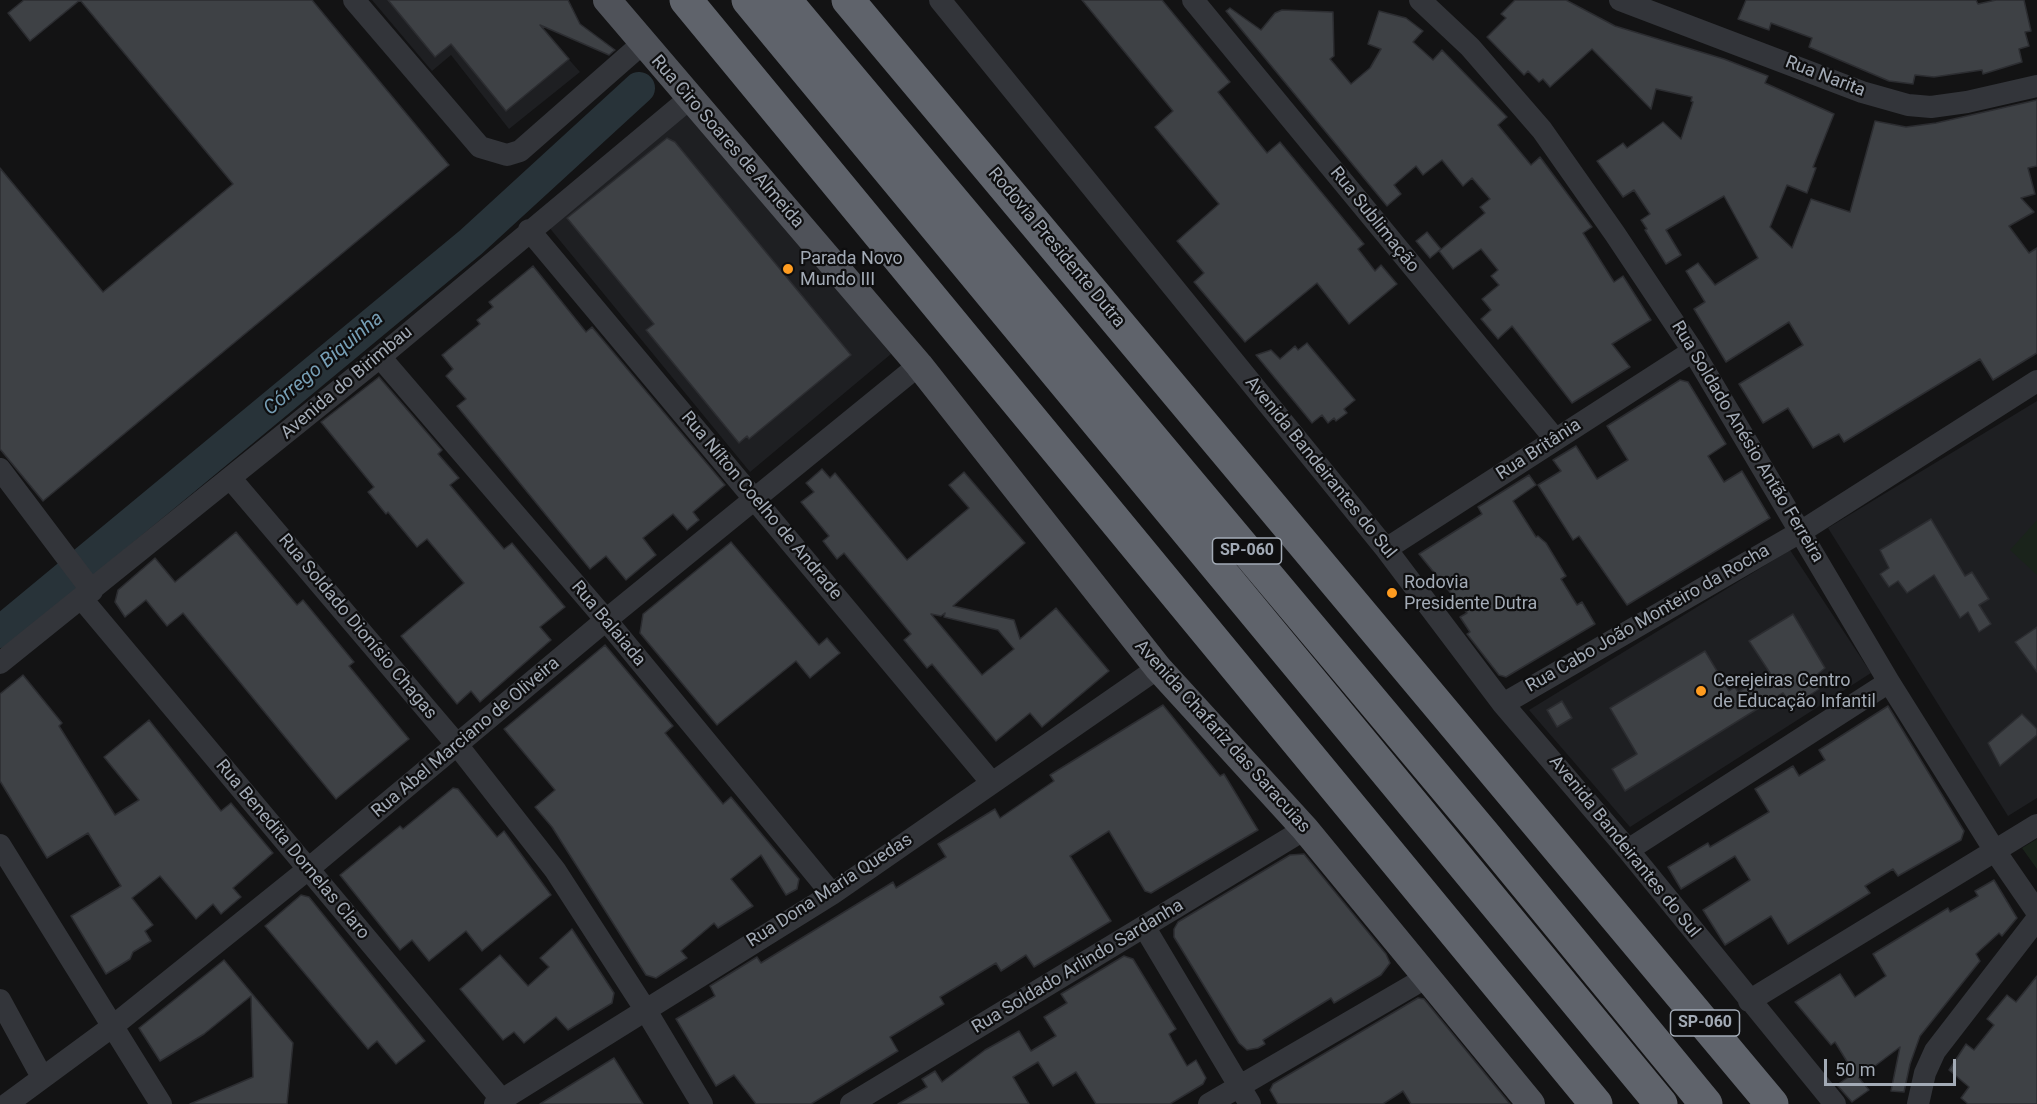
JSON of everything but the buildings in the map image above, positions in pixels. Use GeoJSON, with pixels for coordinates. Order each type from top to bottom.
{"type":"FeatureCollection","features":[{"type":"Feature","properties":{"kind":"highway"},"geometry":{"type":"LineString","coordinates":[[687,0],[1596,1104]]}},
{"type":"Feature","properties":{"kind":"highway","name":"SP-060"},"geometry":{"type":"LineString","coordinates":[[748,0],[1661,1104]]}},
{"type":"Feature","properties":{"kind":"highway","name":"SP-060"},"geometry":{"type":"LineString","coordinates":[[784,0],[1483,833],[1706,1104]]}},
{"type":"Feature","properties":{"kind":"highway","name":"Rodovia Presidente Dutra"},"geometry":{"type":"LineString","coordinates":[[848,0],[1772,1104]]}},
{"type":"Feature","properties":{"kind":"highway"},"geometry":{"type":"LineString","coordinates":[[1638,942],[1657,988],[1747,1104]]}},
{"type":"Feature","properties":{"kind":"main road","name":"Rua Ciro Soares de Almeida"},"geometry":{"type":"LineString","coordinates":[[607,0],[919,365]]}},
{"type":"Feature","properties":{"kind":"main road","name":"Avenida Chafariz das Saracuias"},"geometry":{"type":"LineString","coordinates":[[919,365],[1158,668],[1305,829],[1531,1104]]}},
{"type":"Feature","properties":{"kind":"street"},"geometry":{"type":"LineString","coordinates":[[354,0],[480,147],[507,155],[519,151],[643,44]]}},
{"type":"Feature","properties":{"kind":"street","name":"Avenida Bandeirantes do Sul"},"geometry":{"type":"LineString","coordinates":[[940,0],[1386,549],[1503,704],[1628,850],[1749,1002],[1835,1104]]}},
{"type":"Feature","properties":{"kind":"street","name":"Rua Sublimação"},"geometry":{"type":"LineString","coordinates":[[1193,0],[1555,439]]}},
{"type":"Feature","properties":{"kind":"street","name":"Rua Soldado Anésio Antão Ferreira"},"geometry":{"type":"LineString","coordinates":[[1420,0],[1470,47],[1542,130],[1694,351],[1889,682],[1995,851],[2037,912]]}},
{"type":"Feature","properties":{"kind":"street","name":"Rua Narita"},"geometry":{"type":"LineString","coordinates":[[1620,0],[1862,92],[1908,105],[1930,107],[1958,103],[2037,86]]}},
{"type":"Feature","properties":{"kind":"street","name":"Avenida do Birimbau"},"geometry":{"type":"LineString","coordinates":[[0,663],[83,584],[231,479],[690,98]]}},
{"type":"Feature","properties":{"kind":"street","name":"Rua Nílton Coelho de Andrade"},"geometry":{"type":"LineString","coordinates":[[529,230],[992,783]]}},
{"type":"Feature","properties":{"kind":"street","name":"Rua Britânia"},"geometry":{"type":"LineString","coordinates":[[1386,549],[1694,351]]}},
{"type":"Feature","properties":{"kind":"street","name":"Rua Balaiada"},"geometry":{"type":"LineString","coordinates":[[380,357],[606,620],[832,894]]}},
{"type":"Feature","properties":{"kind":"street","name":"Rua Abel Marciano de Oliveira"},"geometry":{"type":"LineString","coordinates":[[7,1104],[113,1026],[308,870],[606,620],[919,365]]}},
{"type":"Feature","properties":{"kind":"street","name":"Rua Cabo João Monteiro da Rocha"},"geometry":{"type":"LineString","coordinates":[[1503,704],[1802,531],[2037,381]]}},
{"type":"Feature","properties":{"kind":"street","name":"Rua Benedita Dornelas Claro"},"geometry":{"type":"LineString","coordinates":[[0,469],[83,584],[308,870],[499,1102]]}},
{"type":"Feature","properties":{"kind":"street","name":"Rua Soldado Dionísio Chagas"},"geometry":{"type":"LineString","coordinates":[[231,479],[458,746],[555,870],[645,1009],[702,1104]]}},
{"type":"Feature","properties":{"kind":"street","name":"Rua Dona Maria Quedas"},"geometry":{"type":"LineString","coordinates":[[499,1102],[832,894],[1158,668]]}},
{"type":"Feature","properties":{"kind":"street"},"geometry":{"type":"LineString","coordinates":[[1628,850],[1889,682]]}},
{"type":"Feature","properties":{"kind":"street"},"geometry":{"type":"LineString","coordinates":[[1749,1002],[2037,825]]}},
{"type":"Feature","properties":{"kind":"street","name":"Rua Soldado Arlindo Sardanha"},"geometry":{"type":"LineString","coordinates":[[851,1104],[1305,829]]}},
{"type":"Feature","properties":{"kind":"street"},"geometry":{"type":"LineString","coordinates":[[0,845],[161,1104]]}},
{"type":"Feature","properties":{"kind":"street"},"geometry":{"type":"LineString","coordinates":[[1918,1104],[1925,1073],[1935,1051],[2037,920]]}},
{"type":"Feature","properties":{"kind":"street"},"geometry":{"type":"LineString","coordinates":[[1145,928],[1244,1095]]}},
{"type":"Feature","properties":{"kind":"street"},"geometry":{"type":"LineString","coordinates":[[1209,1104],[1244,1095],[1427,977]]}},
{"type":"Feature","properties":{"kind":"street"},"geometry":{"type":"LineString","coordinates":[[0,1000],[42,1077]]}},
{"type":"Feature","properties":{"kind":"shaded area"},"geometry":{"type":"Polygon","coordinates":[[[372,0],[557,0],[533,19],[580,72],[509,129],[451,55],[432,71],[372,0]]]}},
{"type":"Feature","properties":{"kind":"shaded area"},"geometry":{"type":"Polygon","coordinates":[[[689,108],[891,354],[750,472],[548,226],[689,108]]]}},
{"type":"Feature","properties":{"kind":"shaded area"},"geometry":{"type":"Polygon","coordinates":[[[2037,401],[2037,798],[2008,816],[1828,528],[2037,401]]]}},
{"type":"Feature","properties":{"kind":"shaded area"},"geometry":{"type":"Polygon","coordinates":[[[2037,520],[2037,575],[2010,550],[2037,520]]]}},
{"type":"Feature","properties":{"kind":"shaded area","name":"Cerejeiras Centro de Educação Infantil"},"geometry":{"type":"Polygon","coordinates":[[[1790,550],[1871,673],[1630,827],[1529,710],[1790,550]]]}},
{"type":"Feature","properties":{"kind":"shaded area"},"geometry":{"type":"Polygon","coordinates":[[[2037,839],[2037,869],[2022,848],[2037,839]]]}},
{"type":"Feature","properties":{"kind":"waterway","name":"Córrego Biquinha"},"geometry":{"type":"LineString","coordinates":[[0,632],[471,242],[639,88]]}},
{"type":"Feature","properties":{"kind":"place","name":"Parada Novo Mundo III"},"geometry":{"type":"Point","coordinates":[788,269]}},
{"type":"Feature","properties":{"kind":"place","name":"Rodovia Presidente Dutra"},"geometry":{"type":"Point","coordinates":[1392,593]}},
{"type":"Feature","properties":{"kind":"place","name":"Cerejeiras Centro de Educação Infantil"},"geometry":{"type":"Point","coordinates":[1701,691]}}]}
